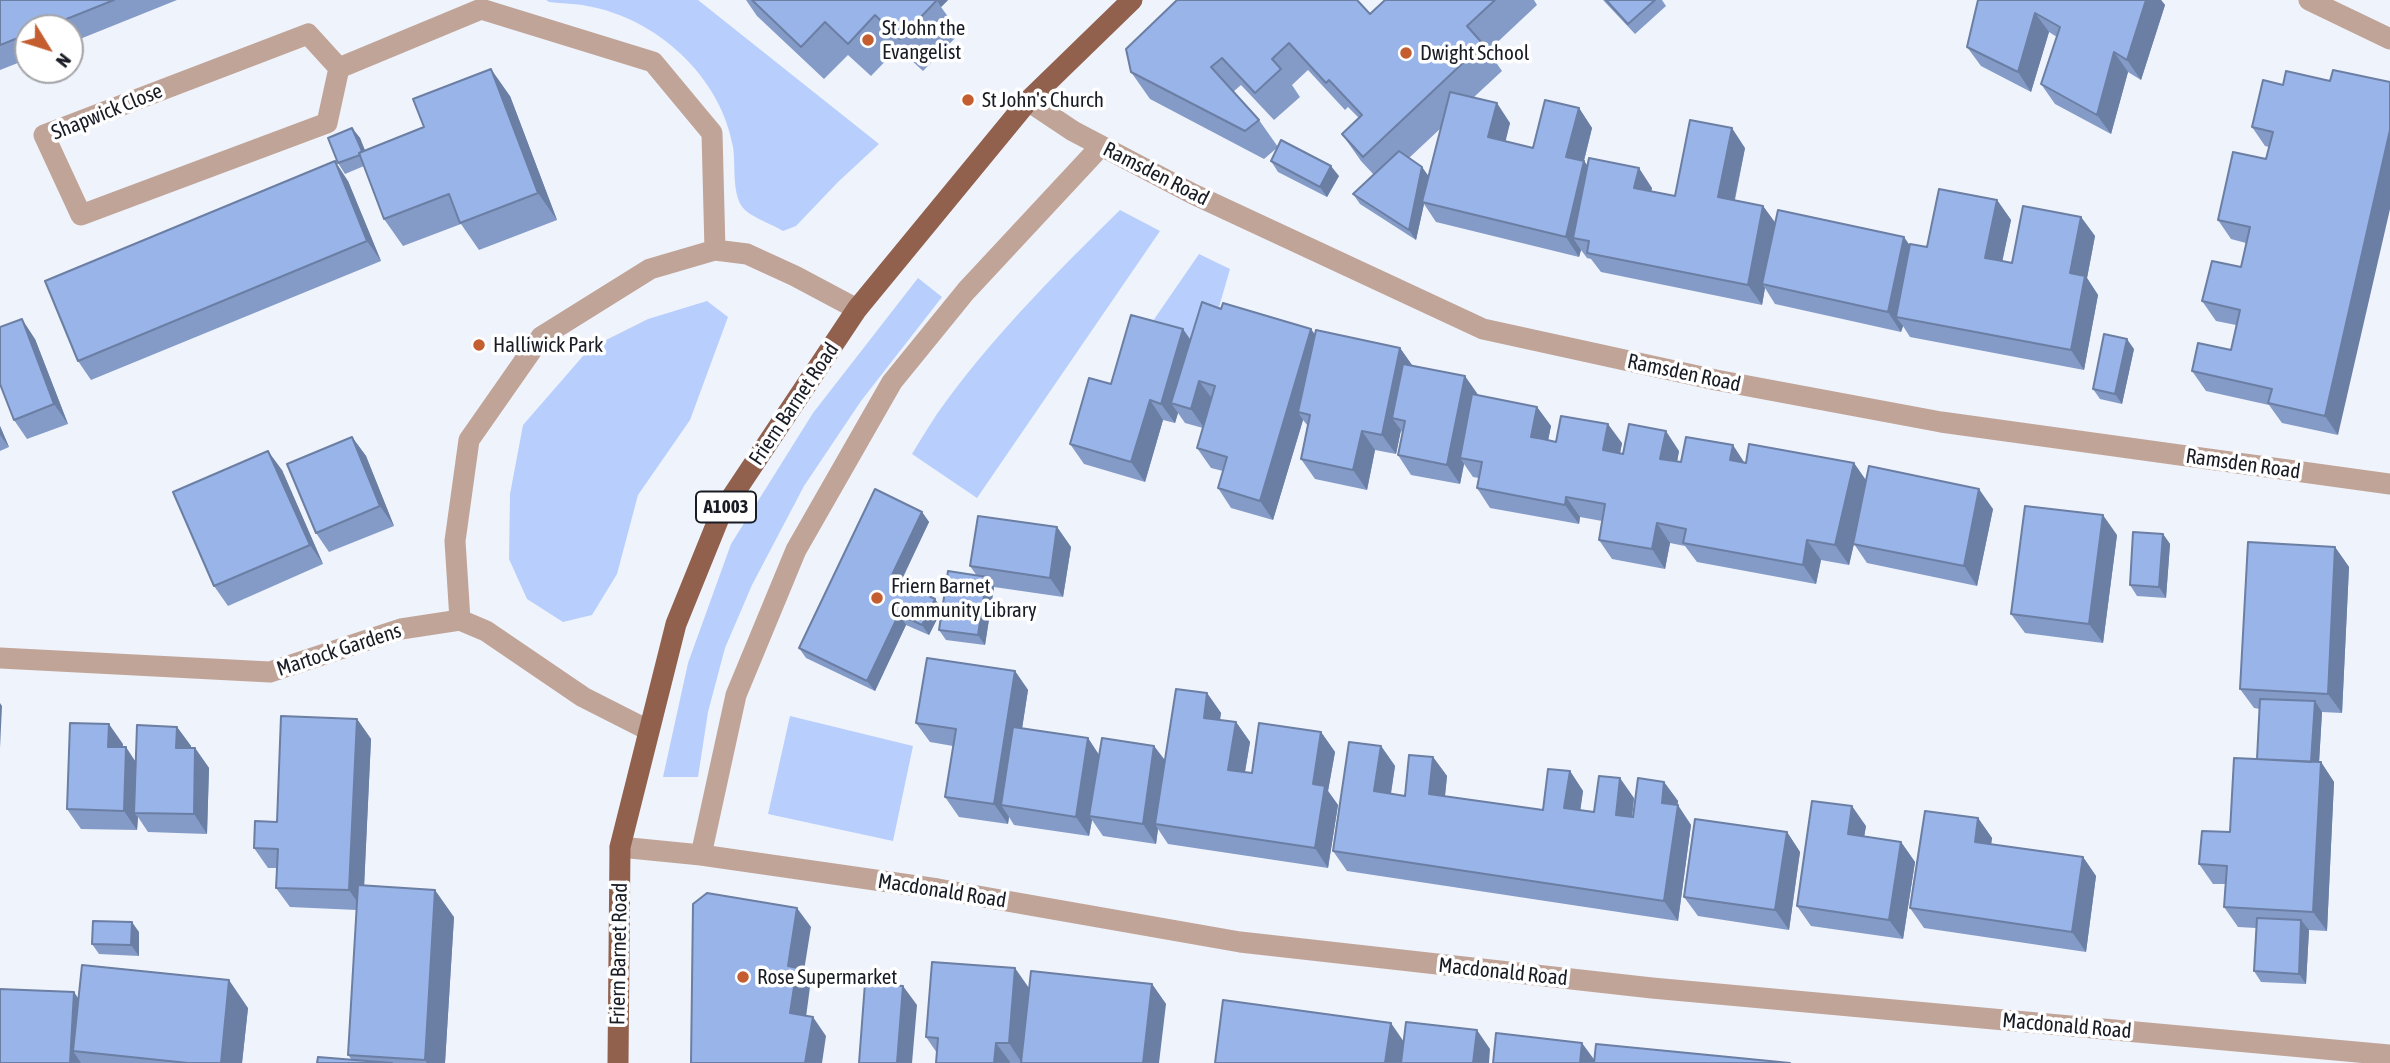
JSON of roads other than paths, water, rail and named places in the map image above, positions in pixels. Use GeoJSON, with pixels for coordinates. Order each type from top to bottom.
{"type":"FeatureCollection","features":[{"type":"Feature","properties":{"kind":"main road","name":"Friern Barnet Road"},"geometry":{"type":"LineString","coordinates":[[618,1063],[620,847],[676,624],[721,513],[856,309],[1028,101],[1132,0]]}},
{"type":"Feature","properties":{"kind":"street"},"geometry":{"type":"LineString","coordinates":[[2309,0],[2390,39]]}},
{"type":"Feature","properties":{"kind":"street"},"geometry":{"type":"LineString","coordinates":[[339,68],[481,9],[653,62],[712,133],[715,250]]}},
{"type":"Feature","properties":{"kind":"street","name":"Shapwick Close"},"geometry":{"type":"LineString","coordinates":[[308,34],[339,68],[327,123],[80,215],[44,135],[308,34]]}},
{"type":"Feature","properties":{"kind":"street","name":"Ramsden Road"},"geometry":{"type":"LineString","coordinates":[[1028,101],[1073,131],[1220,208],[1483,329],[1716,380],[1941,422],[2390,484]]}},
{"type":"Feature","properties":{"kind":"street"},"geometry":{"type":"LineString","coordinates":[[701,855],[736,695],[796,550],[892,382],[966,291],[1101,146]]}},
{"type":"Feature","properties":{"kind":"street"},"geometry":{"type":"LineString","coordinates":[[648,730],[583,697],[486,631],[460,620],[455,541],[469,440],[541,337],[650,268],[715,250],[747,254],[856,309]]}},
{"type":"Feature","properties":{"kind":"street","name":"Martock Gardens"},"geometry":{"type":"LineString","coordinates":[[0,658],[270,672],[401,629],[460,620]]}},
{"type":"Feature","properties":{"kind":"street","name":"Macdonald Road"},"geometry":{"type":"LineString","coordinates":[[620,847],[701,855],[938,889],[1240,942],[1665,990],[2390,1055]]}},
{"type":"Feature","properties":{"kind":"place","name":"St John the Evangelist"},"geometry":{"type":"Point","coordinates":[868,40]}},
{"type":"Feature","properties":{"kind":"place","name":"Dwight School"},"geometry":{"type":"Point","coordinates":[1406,53]}},
{"type":"Feature","properties":{"kind":"place","name":"St John's Church"},"geometry":{"type":"Point","coordinates":[968,100]}},
{"type":"Feature","properties":{"kind":"place","name":"Halliwick Park"},"geometry":{"type":"Point","coordinates":[479,345]}},
{"type":"Feature","properties":{"kind":"place","name":"Friern Barnet Community Library"},"geometry":{"type":"Point","coordinates":[877,598]}},
{"type":"Feature","properties":{"kind":"place","name":"Rose Supermarket"},"geometry":{"type":"Point","coordinates":[743,977]}}]}
